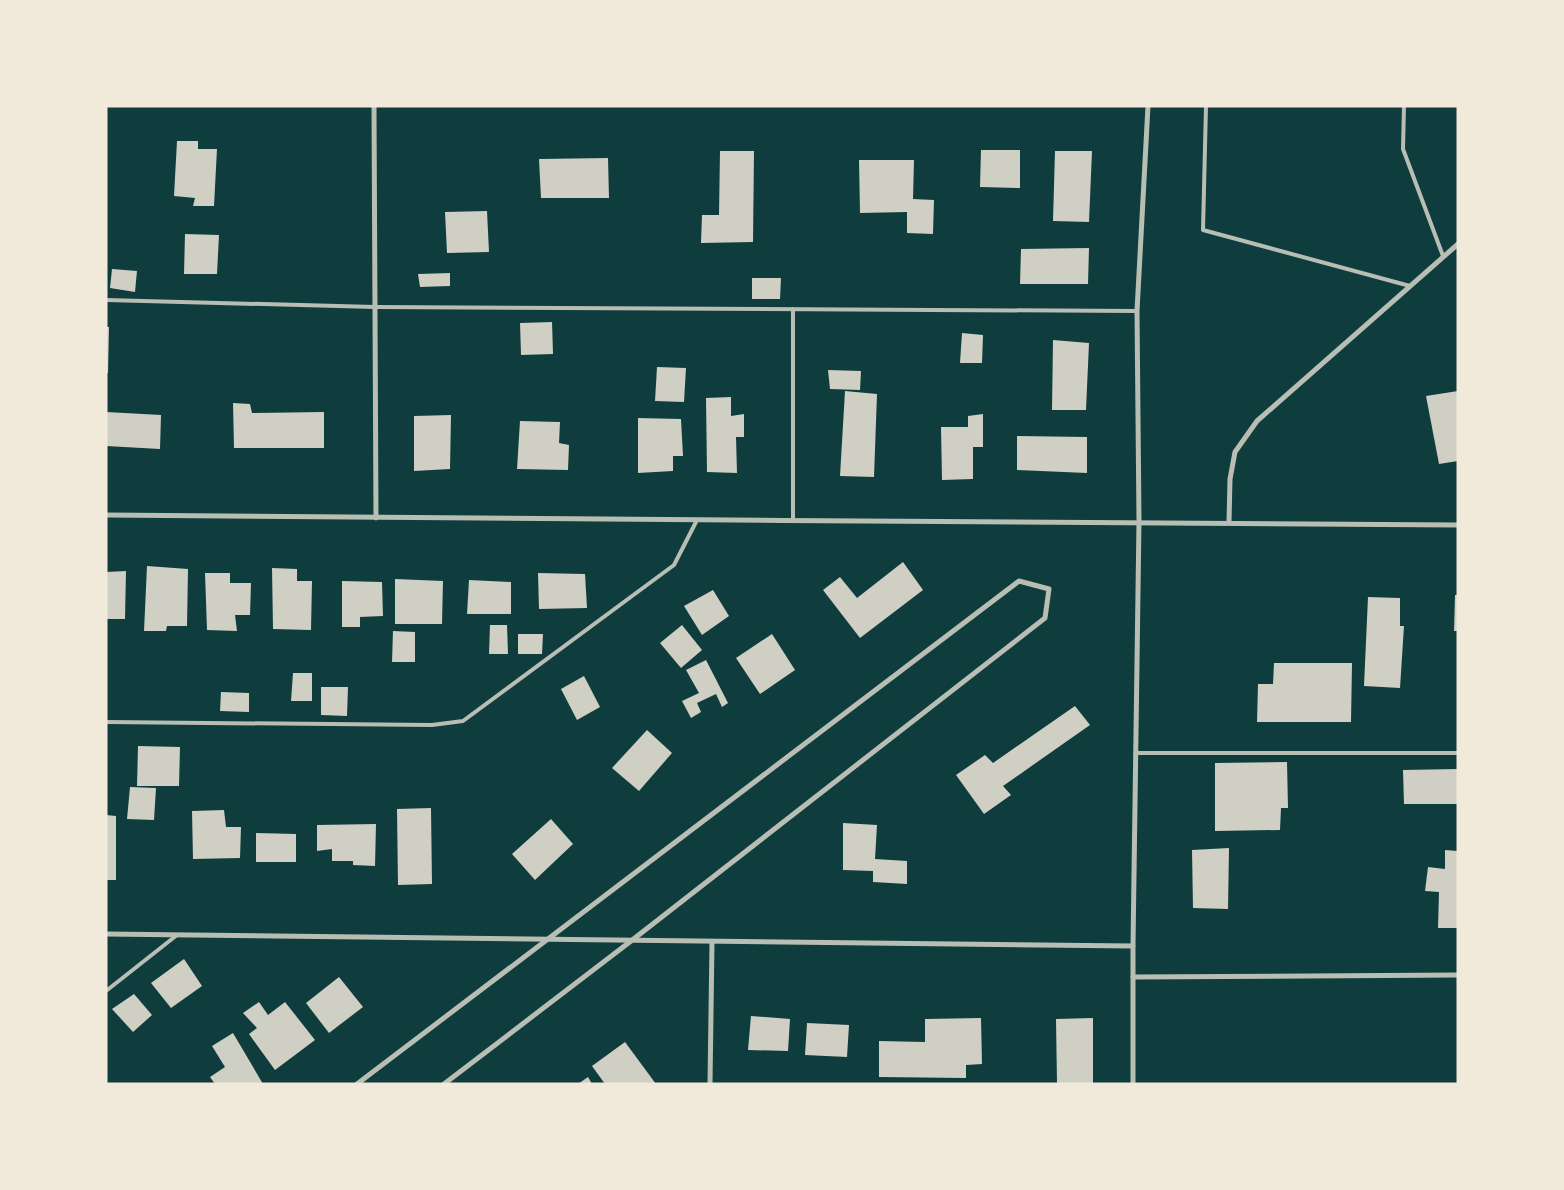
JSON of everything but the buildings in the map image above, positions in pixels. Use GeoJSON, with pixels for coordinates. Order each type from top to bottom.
{"type":"FeatureCollection","features":[{"type":"Feature","properties":{"kind":"street"},"geometry":{"type":"LineString","coordinates":[[374,106],[376,518]]}},
{"type":"Feature","properties":{"kind":"street"},"geometry":{"type":"LineString","coordinates":[[1134,1084],[1133,946],[1139,521],[1137,311],[1148,106]]}},
{"type":"Feature","properties":{"kind":"street"},"geometry":{"type":"LineString","coordinates":[[1229,522],[1230,479],[1235,452],[1257,421],[1458,244]]}},
{"type":"Feature","properties":{"kind":"street"},"geometry":{"type":"LineString","coordinates":[[106,515],[697,520],[1139,521],[1458,525]]}},
{"type":"Feature","properties":{"kind":"street"},"geometry":{"type":"LineString","coordinates":[[357,1084],[1019,582],[1049,590],[1045,618],[631,941],[444,1084]]}},
{"type":"Feature","properties":{"kind":"street"},"geometry":{"type":"LineString","coordinates":[[106,934],[1133,946]]}},
{"type":"Feature","properties":{"kind":"street"},"geometry":{"type":"LineString","coordinates":[[710,1084],[712,942]]}},
{"type":"Feature","properties":{"kind":"street"},"geometry":{"type":"LineString","coordinates":[[1133,977],[1458,976]]}},
{"type":"Feature","properties":{"kind":"lane"},"geometry":{"type":"LineString","coordinates":[[1206,106],[1203,230],[1410,286]]}},
{"type":"Feature","properties":{"kind":"lane"},"geometry":{"type":"LineString","coordinates":[[1404,106],[1403,150],[1443,256]]}},
{"type":"Feature","properties":{"kind":"lane"},"geometry":{"type":"LineString","coordinates":[[106,300],[375,307],[1137,311]]}},
{"type":"Feature","properties":{"kind":"lane"},"geometry":{"type":"LineString","coordinates":[[792,309],[793,520]]}},
{"type":"Feature","properties":{"kind":"lane"},"geometry":{"type":"LineString","coordinates":[[106,722],[432,725],[464,721],[674,565],[697,520]]}},
{"type":"Feature","properties":{"kind":"lane"},"geometry":{"type":"LineString","coordinates":[[1136,753],[1458,753]]}},
{"type":"Feature","properties":{"kind":"lane"},"geometry":{"type":"LineString","coordinates":[[106,991],[178,935]]}}]}
